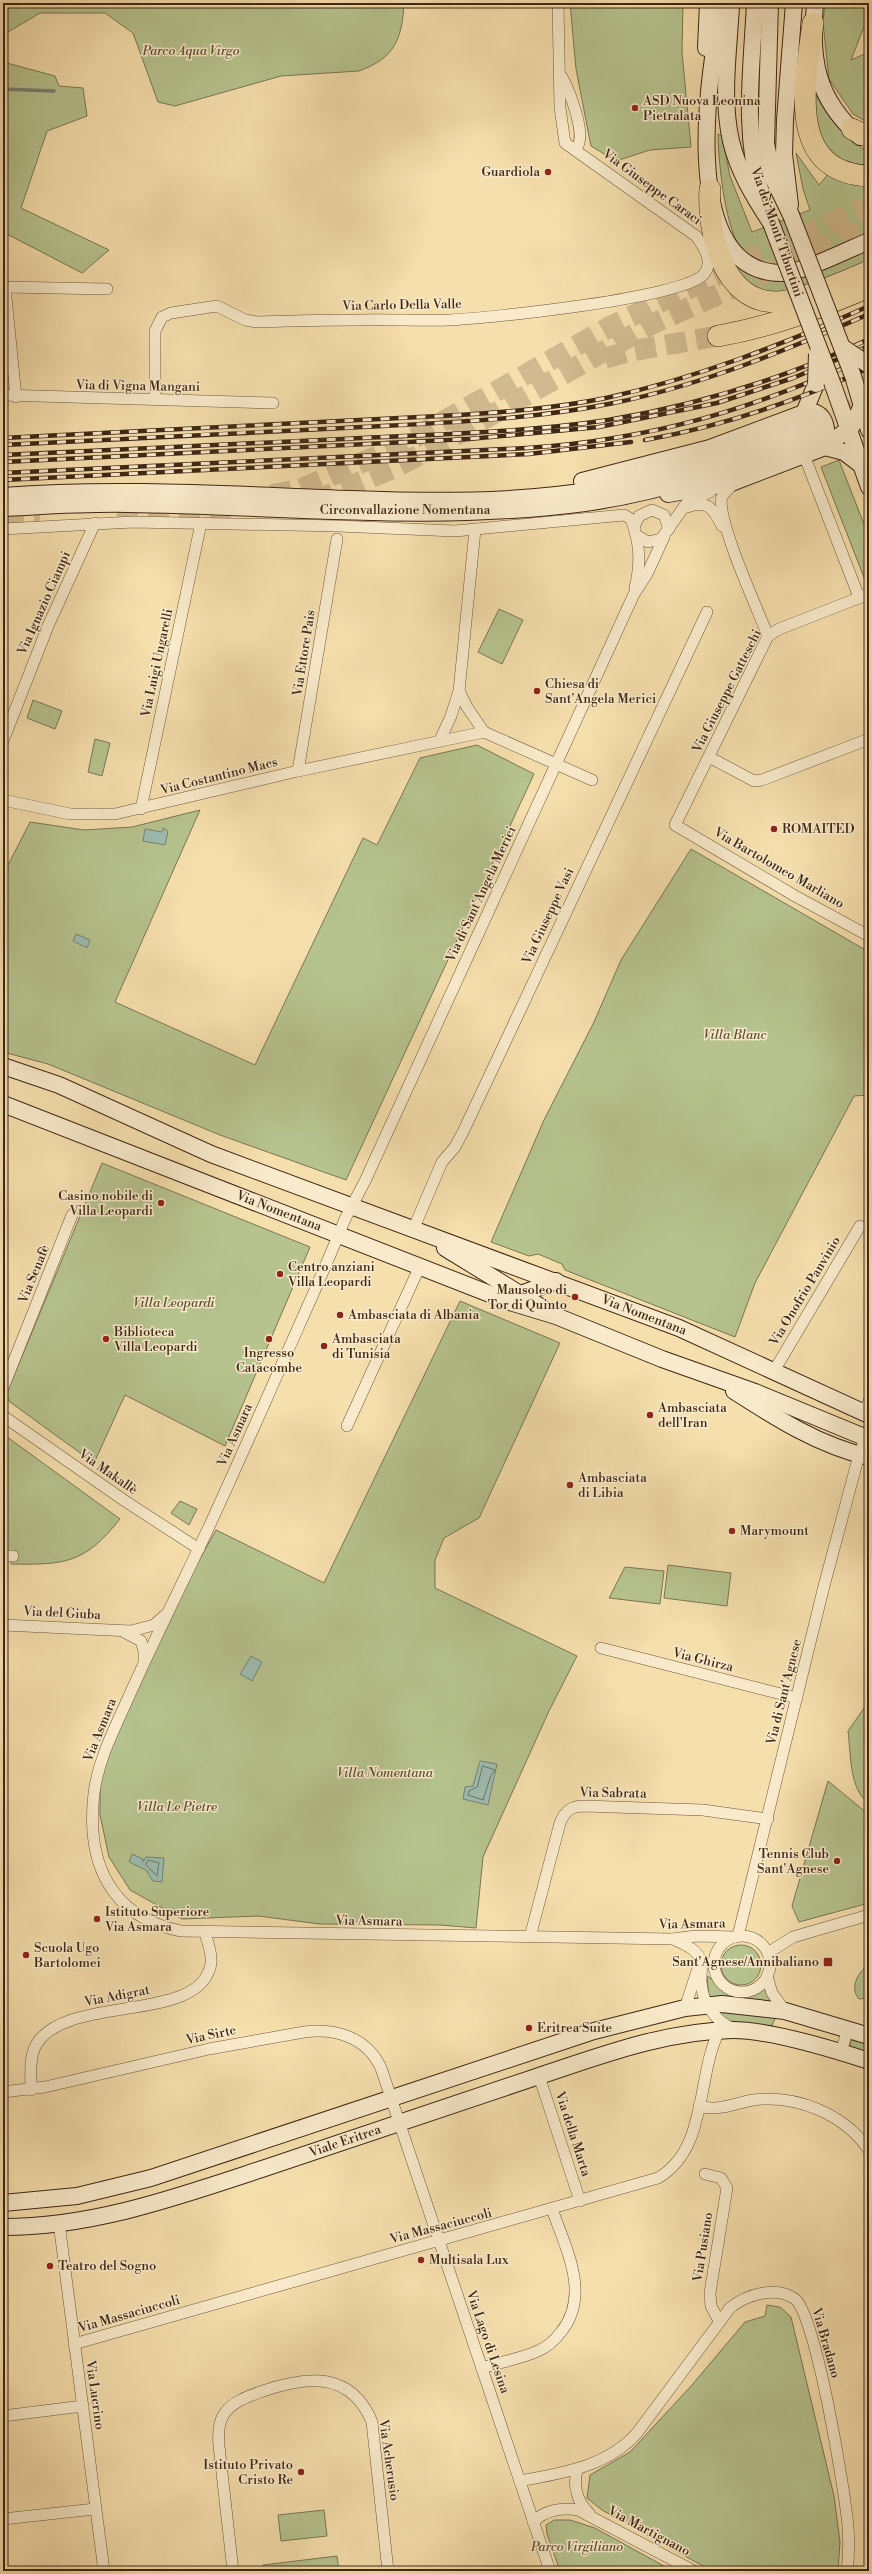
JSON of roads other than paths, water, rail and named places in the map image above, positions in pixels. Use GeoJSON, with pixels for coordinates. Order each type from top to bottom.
{"type":"FeatureCollection","features":[{"type":"Feature","properties":{"kind":"highway"},"geometry":{"type":"LineString","coordinates":[[814,13],[804,101],[810,136],[819,153],[834,166],[851,174],[869,176]]}},
{"type":"Feature","properties":{"kind":"highway"},"geometry":{"type":"LineString","coordinates":[[710,189],[710,212],[720,257],[736,284],[752,296],[769,301],[782,302],[838,284],[869,271]]}},
{"type":"Feature","properties":{"kind":"highway"},"geometry":{"type":"LineString","coordinates":[[718,336],[770,326],[818,309],[869,287]]}},
{"type":"Feature","properties":{"kind":"street","name":"Via Giuseppe Caraci"},"geometry":{"type":"LineString","coordinates":[[558,3],[562,129],[566,143],[576,148],[696,236],[706,254]]}},
{"type":"Feature","properties":{"kind":"street"},"geometry":{"type":"LineString","coordinates":[[708,3],[705,69],[707,99],[706,131],[710,189],[727,241],[743,260],[765,270],[787,273],[869,241]]}},
{"type":"Feature","properties":{"kind":"street"},"geometry":{"type":"LineString","coordinates":[[707,99],[723,3]]}},
{"type":"Feature","properties":{"kind":"street"},"geometry":{"type":"LineString","coordinates":[[731,3],[726,90],[731,141],[748,186],[771,223]]}},
{"type":"Feature","properties":{"kind":"street","name":"Via dei Monti Tiburtini"},"geometry":{"type":"LineString","coordinates":[[755,3],[750,136],[754,167],[771,223],[816,344],[833,385],[869,487]]}},
{"type":"Feature","properties":{"kind":"street","name":"Via dei Monti Tiburtini"},"geometry":{"type":"LineString","coordinates":[[770,3],[766,143],[773,178],[791,215],[853,376],[866,397],[869,428]]}},
{"type":"Feature","properties":{"kind":"street"},"geometry":{"type":"LineString","coordinates":[[791,215],[784,154],[794,3]]}},
{"type":"Feature","properties":{"kind":"street"},"geometry":{"type":"LineString","coordinates":[[814,13],[817,70],[823,92],[830,105],[860,133],[869,144]]}},
{"type":"Feature","properties":{"kind":"street","name":"Via Giuseppe Caraci"},"geometry":{"type":"LineString","coordinates":[[561,73],[573,104],[579,130],[580,143],[576,148]]}},
{"type":"Feature","properties":{"kind":"street","name":"Via Carlo Della Valle"},"geometry":{"type":"LineString","coordinates":[[155,400],[156,327],[162,317],[171,313],[217,306],[245,320],[257,322],[450,320],[493,317],[674,289],[692,283],[704,274],[708,264],[706,254]]}},
{"type":"Feature","properties":{"kind":"street"},"geometry":{"type":"LineString","coordinates":[[16,397],[5,287],[108,289]]}},
{"type":"Feature","properties":{"kind":"street"},"geometry":{"type":"LineString","coordinates":[[667,533],[682,509],[692,500],[731,483],[804,456],[816,429],[816,344]]}},
{"type":"Feature","properties":{"kind":"street"},"geometry":{"type":"LineString","coordinates":[[842,347],[869,365]]}},
{"type":"Feature","properties":{"kind":"street","name":"Via di Vigna Mangani"},"geometry":{"type":"LineString","coordinates":[[3,395],[16,397],[273,403]]}},
{"type":"Feature","properties":{"kind":"street"},"geometry":{"type":"LineString","coordinates":[[849,429],[857,417],[866,397]]}},
{"type":"Feature","properties":{"kind":"street"},"geometry":{"type":"LineString","coordinates":[[816,429],[869,428]]}},
{"type":"Feature","properties":{"kind":"street"},"geometry":{"type":"LineString","coordinates":[[816,429],[861,465]]}},
{"type":"Feature","properties":{"kind":"street","name":"Circonvallazione Nomentana"},"geometry":{"type":"LineString","coordinates":[[3,496],[136,491],[385,500],[477,500],[546,496],[622,485],[816,429]]}},
{"type":"Feature","properties":{"kind":"street","name":"Circonvallazione Nomentana"},"geometry":{"type":"LineString","coordinates":[[3,508],[111,504],[425,513],[526,509],[586,503],[663,486],[725,469],[816,429]]}},
{"type":"Feature","properties":{"kind":"street"},"geometry":{"type":"LineString","coordinates":[[804,456],[864,595]]}},
{"type":"Feature","properties":{"kind":"street"},"geometry":{"type":"LineString","coordinates":[[586,503],[640,500],[731,483]]}},
{"type":"Feature","properties":{"kind":"street"},"geometry":{"type":"LineString","coordinates":[[731,483],[721,499],[730,540],[768,636]]}},
{"type":"Feature","properties":{"kind":"street"},"geometry":{"type":"LineString","coordinates":[[682,509],[700,504],[709,506],[730,540]]}},
{"type":"Feature","properties":{"kind":"street"},"geometry":{"type":"LineString","coordinates":[[635,531],[639,516],[652,510],[664,515],[667,533]]}},
{"type":"Feature","properties":{"kind":"street","name":"Circonvallazione Nomentana"},"geometry":{"type":"LineString","coordinates":[[3,529],[95,523],[201,523],[338,526],[433,531],[475,530],[622,515],[630,517],[635,531],[648,542],[667,533]]}},
{"type":"Feature","properties":{"kind":"street","name":"Via Ignazio Ciampi"},"geometry":{"type":"LineString","coordinates":[[3,741],[48,626],[95,523]]}},
{"type":"Feature","properties":{"kind":"street","name":"Via Luigi Ungarelli"},"geometry":{"type":"LineString","coordinates":[[141,809],[201,523]]}},
{"type":"Feature","properties":{"kind":"street"},"geometry":{"type":"LineString","coordinates":[[440,740],[451,716],[458,691],[475,530]]}},
{"type":"Feature","properties":{"kind":"street","name":"Via di Sant'Angela Merici"},"geometry":{"type":"LineString","coordinates":[[634,594],[640,564],[635,531]]}},
{"type":"Feature","properties":{"kind":"street","name":"Via di Sant'Angela Merici"},"geometry":{"type":"LineString","coordinates":[[352,1205],[634,594],[647,574],[667,533]]}},
{"type":"Feature","properties":{"kind":"street","name":"Via Ettore Pais"},"geometry":{"type":"LineString","coordinates":[[298,771],[337,539]]}},
{"type":"Feature","properties":{"kind":"street","name":"Via Giuseppe Gatteschi"},"geometry":{"type":"LineString","coordinates":[[675,825],[768,636],[784,626],[864,595]]}},
{"type":"Feature","properties":{"kind":"street","name":"Via Giuseppe Vasi"},"geometry":{"type":"LineString","coordinates":[[413,1230],[442,1162],[455,1147],[463,1132],[708,612]]}},
{"type":"Feature","properties":{"kind":"street"},"geometry":{"type":"LineString","coordinates":[[458,691],[484,732],[592,780]]}},
{"type":"Feature","properties":{"kind":"street","name":"Via Costantino Maes"},"geometry":{"type":"LineString","coordinates":[[3,800],[80,815],[115,814],[298,771],[484,732]]}},
{"type":"Feature","properties":{"kind":"street"},"geometry":{"type":"LineString","coordinates":[[709,757],[754,780],[762,780],[869,739]]}},
{"type":"Feature","properties":{"kind":"street","name":"Via Bartolomeo Marliano"},"geometry":{"type":"LineString","coordinates":[[675,825],[795,896],[869,936]]}},
{"type":"Feature","properties":{"kind":"street","name":"Via Nomentana"},"geometry":{"type":"LineString","coordinates":[[3,1066],[72,1090],[211,1154],[352,1205],[413,1230],[465,1247],[556,1281],[710,1341],[832,1397],[867,1410]]}},
{"type":"Feature","properties":{"kind":"street","name":"Via Nomentana"},"geometry":{"type":"LineString","coordinates":[[3,1104],[513,1303],[556,1316],[846,1429],[868,1435]]}},
{"type":"Feature","properties":{"kind":"street","name":"Via Asmara"},"geometry":{"type":"LineString","coordinates":[[352,1205],[199,1549],[167,1612],[103,1756],[97,1776],[93,1822],[98,1860],[111,1889],[133,1912],[170,1929],[205,1933],[673,1939],[696,1936],[736,1937]]}},
{"type":"Feature","properties":{"kind":"street","name":"Via Senafè"},"geometry":{"type":"LineString","coordinates":[[3,1388],[72,1215]]}},
{"type":"Feature","properties":{"kind":"street","name":"Via Onofrio Panvinio"},"geometry":{"type":"LineString","coordinates":[[774,1371],[860,1226]]}},
{"type":"Feature","properties":{"kind":"street","name":"Via Nomentana"},"geometry":{"type":"LineString","coordinates":[[413,1230],[556,1316]]}},
{"type":"Feature","properties":{"kind":"street"},"geometry":{"type":"LineString","coordinates":[[465,1247],[480,1269]]}},
{"type":"Feature","properties":{"kind":"street"},"geometry":{"type":"LineString","coordinates":[[347,1426],[420,1266]]}},
{"type":"Feature","properties":{"kind":"street"},"geometry":{"type":"LineString","coordinates":[[521,1294],[556,1281]]}},
{"type":"Feature","properties":{"kind":"street","name":"Via Nomentana"},"geometry":{"type":"LineString","coordinates":[[709,1376],[787,1425],[838,1447],[864,1456]]}},
{"type":"Feature","properties":{"kind":"street"},"geometry":{"type":"LineString","coordinates":[[832,1397],[846,1429],[838,1447]]}},
{"type":"Feature","properties":{"kind":"street","name":"Via Makallè"},"geometry":{"type":"LineString","coordinates":[[3,1416],[125,1501],[199,1549]]}},
{"type":"Feature","properties":{"kind":"street","name":"Via di Sant'Agnese"},"geometry":{"type":"LineString","coordinates":[[736,1937],[768,1820],[798,1698],[864,1456],[868,1435]]}},
{"type":"Feature","properties":{"kind":"street","name":"Via del Giuba"},"geometry":{"type":"LineString","coordinates":[[3,1625],[120,1630],[150,1627],[157,1623],[167,1612]]}},
{"type":"Feature","properties":{"kind":"street","name":"Via del Giuba"},"geometry":{"type":"LineString","coordinates":[[120,1630],[133,1635],[141,1641],[144,1651],[143,1664]]}},
{"type":"Feature","properties":{"kind":"street","name":"Via Ghirza"},"geometry":{"type":"LineString","coordinates":[[601,1648],[798,1698]]}},
{"type":"Feature","properties":{"kind":"street","name":"Via Sabrata"},"geometry":{"type":"LineString","coordinates":[[530,1937],[560,1823],[564,1814],[571,1808],[584,1806],[703,1810],[768,1820]]}},
{"type":"Feature","properties":{"kind":"street"},"geometry":{"type":"LineString","coordinates":[[768,1953],[793,1937],[869,1915]]}},
{"type":"Feature","properties":{"kind":"street","name":"Via Adigrat"},"geometry":{"type":"LineString","coordinates":[[31,2090],[32,2064],[36,2046],[43,2036],[55,2026],[73,2020],[165,2001],[191,1991],[205,1976],[210,1966],[210,1953],[205,1933]]}},
{"type":"Feature","properties":{"kind":"street"},"geometry":{"type":"LineString","coordinates":[[673,1939],[689,1946],[701,1962],[713,1969],[723,1984],[737,1992],[751,1990],[767,1976],[770,1966],[768,1953],[758,1942],[736,1937],[726,1941],[716,1952],[701,1962],[694,1977],[685,2008]]}},
{"type":"Feature","properties":{"kind":"street"},"geometry":{"type":"LineString","coordinates":[[713,1969],[716,1952]]}},
{"type":"Feature","properties":{"kind":"street"},"geometry":{"type":"LineString","coordinates":[[701,1962],[702,1991],[707,2005],[720,2021],[737,2030]]}},
{"type":"Feature","properties":{"kind":"street"},"geometry":{"type":"LineString","coordinates":[[767,1976],[772,1993],[785,2011]]}},
{"type":"Feature","properties":{"kind":"street","name":"Viale Eritrea"},"geometry":{"type":"LineString","coordinates":[[3,2203],[77,2196],[144,2180],[594,2031],[685,2008],[707,2005],[732,2005],[785,2011],[869,2036]]}},
{"type":"Feature","properties":{"kind":"street"},"geometry":{"type":"LineString","coordinates":[[841,2052],[848,2029]]}},
{"type":"Feature","properties":{"kind":"street","name":"Viale Eritrea"},"geometry":{"type":"LineString","coordinates":[[3,2227],[59,2223],[119,2213],[158,2203],[638,2044],[682,2035],[737,2030],[776,2037],[841,2052],[869,2061]]}},
{"type":"Feature","properties":{"kind":"street","name":"Via Sirte"},"geometry":{"type":"LineString","coordinates":[[3,2092],[31,2090],[209,2049],[319,2031],[346,2036],[369,2050],[381,2068],[399,2123]]}},
{"type":"Feature","properties":{"kind":"street","name":"Via Massaciuccoli"},"geometry":{"type":"LineString","coordinates":[[74,2344],[440,2240],[552,2210],[652,2180],[669,2171],[678,2163],[688,2145],[719,2031]]}},
{"type":"Feature","properties":{"kind":"street","name":"Via della Marta"},"geometry":{"type":"LineString","coordinates":[[539,2076],[580,2201]]}},
{"type":"Feature","properties":{"kind":"street"},"geometry":{"type":"LineString","coordinates":[[699,2106],[713,2108],[760,2100],[805,2104],[845,2124],[869,2150]]}},
{"type":"Feature","properties":{"kind":"street","name":"Via Lago di Lesina"},"geometry":{"type":"LineString","coordinates":[[399,2123],[440,2240],[550,2571]]}},
{"type":"Feature","properties":{"kind":"street","name":"Via Pusiano"},"geometry":{"type":"LineString","coordinates":[[705,2174],[723,2179],[726,2191],[710,2293],[711,2306],[719,2321]]}},
{"type":"Feature","properties":{"kind":"street"},"geometry":{"type":"LineString","coordinates":[[482,2368],[543,2348],[556,2338],[572,2315],[576,2299],[575,2279],[552,2210]]}},
{"type":"Feature","properties":{"kind":"street","name":"Via Lucrino"},"geometry":{"type":"LineString","coordinates":[[59,2223],[104,2571]]}},
{"type":"Feature","properties":{"kind":"street","name":"Via Bradano"},"geometry":{"type":"LineString","coordinates":[[520,2481],[577,2470],[610,2456],[630,2441],[719,2321],[735,2305],[753,2296],[784,2294],[795,2299],[801,2306],[825,2392],[842,2481],[848,2527],[847,2571]]}},
{"type":"Feature","properties":{"kind":"street","name":"Via Acherusio"},"geometry":{"type":"LineString","coordinates":[[233,2571],[219,2446],[219,2433],[223,2416],[232,2405],[255,2394],[290,2383],[318,2380],[335,2384],[351,2393],[363,2405],[372,2422],[388,2571]]}},
{"type":"Feature","properties":{"kind":"street"},"geometry":{"type":"LineString","coordinates":[[3,2416],[83,2406]]}},
{"type":"Feature","properties":{"kind":"street"},"geometry":{"type":"LineString","coordinates":[[577,2470],[575,2480],[578,2499],[591,2515]]}},
{"type":"Feature","properties":{"kind":"street"},"geometry":{"type":"LineString","coordinates":[[3,2519],[95,2509]]}},
{"type":"Feature","properties":{"kind":"street"},"geometry":{"type":"LineString","coordinates":[[533,2522],[549,2512],[562,2509],[578,2510],[591,2515]]}},
{"type":"Feature","properties":{"kind":"street","name":"Via Martignano"},"geometry":{"type":"LineString","coordinates":[[591,2515],[694,2571]]}},
{"type":"Feature","properties":{"kind":"water"},"geometry":{"type":"Polygon","coordinates":[[[163,828],[168,831],[165,845],[143,841],[145,829],[162,832],[163,828]]]}},
{"type":"Feature","properties":{"kind":"water"},"geometry":{"type":"Polygon","coordinates":[[[76,934],[90,940],[87,948],[73,941],[76,934]]]}},
{"type":"Feature","properties":{"kind":"water"},"geometry":{"type":"Polygon","coordinates":[[[251,1656],[262,1662],[252,1681],[240,1674],[251,1656]]]}},
{"type":"Feature","properties":{"kind":"water"},"geometry":{"type":"Polygon","coordinates":[[[480,1761],[497,1764],[488,1805],[463,1799],[465,1787],[473,1786],[480,1761]]]}},
{"type":"Feature","properties":{"kind":"water"},"geometry":{"type":"Polygon","coordinates":[[[132,1854],[143,1859],[143,1862],[146,1857],[164,1858],[162,1882],[153,1881],[146,1870],[129,1862],[132,1854]]]}},
{"type":"Feature","properties":{"kind":"waterway"},"geometry":{"type":"LineString","coordinates":[[3,89],[54,91]]}},
{"type":"Feature","properties":{"kind":"tunnel"},"geometry":{"type":"LineString","coordinates":[[271,495],[301,489],[398,447],[611,326],[742,263],[869,206]]}},
{"type":"Feature","properties":{"kind":"tunnel"},"geometry":{"type":"LineString","coordinates":[[314,501],[394,468],[444,442],[652,324],[869,227]]}},
{"type":"Feature","properties":{"kind":"tunnel"},"geometry":{"type":"LineString","coordinates":[[605,358],[631,351],[718,336]]}},
{"type":"Feature","properties":{"kind":"tunnel"},"geometry":{"type":"LineString","coordinates":[[815,422],[869,400]]}},
{"type":"Feature","properties":{"kind":"tunnel"},"geometry":{"type":"LineString","coordinates":[[819,433],[858,417]]}},
{"type":"Feature","properties":{"kind":"tunnel"},"geometry":{"type":"LineString","coordinates":[[117,518],[232,513]]}},
{"type":"Feature","properties":{"kind":"tunnel"},"geometry":{"type":"LineString","coordinates":[[3,523],[40,522]]}},
{"type":"Feature","properties":{"kind":"railway"},"geometry":{"type":"LineString","coordinates":[[3,438],[461,415],[565,405],[606,398],[674,381],[772,347],[869,306]]}},
{"type":"Feature","properties":{"kind":"railway"},"geometry":{"type":"LineString","coordinates":[[3,445],[446,423],[513,418],[581,409],[614,403],[679,387],[744,365],[807,341],[869,314]]}},
{"type":"Feature","properties":{"kind":"railway"},"geometry":{"type":"LineString","coordinates":[[3,455],[476,432],[542,428],[608,420],[642,414],[708,398],[774,378],[869,339]]}},
{"type":"Feature","properties":{"kind":"railway"},"geometry":{"type":"LineString","coordinates":[[3,462],[469,439],[599,427],[717,403],[793,378],[869,346]]}},
{"type":"Feature","properties":{"kind":"railway"},"geometry":{"type":"LineString","coordinates":[[3,473],[527,448],[574,444],[661,429],[702,419],[784,392],[869,357]]}},
{"type":"Feature","properties":{"kind":"railway"},"geometry":{"type":"LineString","coordinates":[[645,440],[731,420],[787,402],[869,368]]}},
{"type":"Feature","properties":{"kind":"railway"},"geometry":{"type":"LineString","coordinates":[[3,480],[529,454],[631,442]]}},
{"type":"Feature","properties":{"kind":"place","name":"ASD Nuova Leonina Pietralata"},"geometry":{"type":"Point","coordinates":[635,108]}},
{"type":"Feature","properties":{"kind":"place","name":"Guardiola"},"geometry":{"type":"Point","coordinates":[548,172]}},
{"type":"Feature","properties":{"kind":"place","name":"Chiesa di Sant'Angela Merici"},"geometry":{"type":"Point","coordinates":[537,691]}},
{"type":"Feature","properties":{"kind":"place","name":"ROMAITED"},"geometry":{"type":"Point","coordinates":[774,829]}},
{"type":"Feature","properties":{"kind":"place","name":"Casino nobile di Villa Leopardi"},"geometry":{"type":"Point","coordinates":[161,1203]}},
{"type":"Feature","properties":{"kind":"place","name":"Centro anziani Villa Leopardi"},"geometry":{"type":"Point","coordinates":[280,1274]}},
{"type":"Feature","properties":{"kind":"place","name":"Mausoleo di Tor di Quinto"},"geometry":{"type":"Point","coordinates":[575,1297]}},
{"type":"Feature","properties":{"kind":"place","name":"Ambasciata di Albania"},"geometry":{"type":"Point","coordinates":[340,1315]}},
{"type":"Feature","properties":{"kind":"place","name":"Biblioteca Villa Leopardi"},"geometry":{"type":"Point","coordinates":[106,1339]}},
{"type":"Feature","properties":{"kind":"place","name":"Ingresso Catacombe"},"geometry":{"type":"Point","coordinates":[269,1339]}},
{"type":"Feature","properties":{"kind":"place","name":"Ambasciata di Tunisia"},"geometry":{"type":"Point","coordinates":[324,1346]}},
{"type":"Feature","properties":{"kind":"place","name":"Ambasciata dell'Iran"},"geometry":{"type":"Point","coordinates":[650,1415]}},
{"type":"Feature","properties":{"kind":"place","name":"Ambasciata di Libia"},"geometry":{"type":"Point","coordinates":[570,1485]}},
{"type":"Feature","properties":{"kind":"place","name":"Marymount"},"geometry":{"type":"Point","coordinates":[732,1531]}},
{"type":"Feature","properties":{"kind":"place","name":"Tennis Club Sant'Agnese"},"geometry":{"type":"Point","coordinates":[837,1861]}},
{"type":"Feature","properties":{"kind":"place","name":"Istituto Superiore Via Asmara"},"geometry":{"type":"Point","coordinates":[97,1919]}},
{"type":"Feature","properties":{"kind":"place","name":"Scuola Ugo Bartolomei"},"geometry":{"type":"Point","coordinates":[26,1955]}},
{"type":"Feature","properties":{"kind":"place","name":"Sant'Agnese/Annibaliano"},"geometry":{"type":"Point","coordinates":[828,1962]}},
{"type":"Feature","properties":{"kind":"place","name":"Eritrea Suite"},"geometry":{"type":"Point","coordinates":[529,2028]}},
{"type":"Feature","properties":{"kind":"place","name":"Multisala Lux"},"geometry":{"type":"Point","coordinates":[421,2260]}},
{"type":"Feature","properties":{"kind":"place","name":"Teatro del Sogno"},"geometry":{"type":"Point","coordinates":[50,2266]}},
{"type":"Feature","properties":{"kind":"place","name":"Istituto Privato Cristo Re"},"geometry":{"type":"Point","coordinates":[301,2472]}},
{"type":"Feature","properties":{"kind":"park label","name":"Parco Aqua Virgo"},"geometry":{"type":"Point","coordinates":[191,51]}},
{"type":"Feature","properties":{"kind":"park label","name":"Villa Blanc"},"geometry":{"type":"Point","coordinates":[735,1035]}},
{"type":"Feature","properties":{"kind":"park label","name":"Villa Leopardi"},"geometry":{"type":"Point","coordinates":[174,1303]}},
{"type":"Feature","properties":{"kind":"park label","name":"Villa Nomentana"},"geometry":{"type":"Point","coordinates":[385,1773]}},
{"type":"Feature","properties":{"kind":"park label","name":"Villa Le Pietre"},"geometry":{"type":"Point","coordinates":[177,1807]}},
{"type":"Feature","properties":{"kind":"park label","name":"Parco Virgiliano"},"geometry":{"type":"Point","coordinates":[577,2547]}}]}
